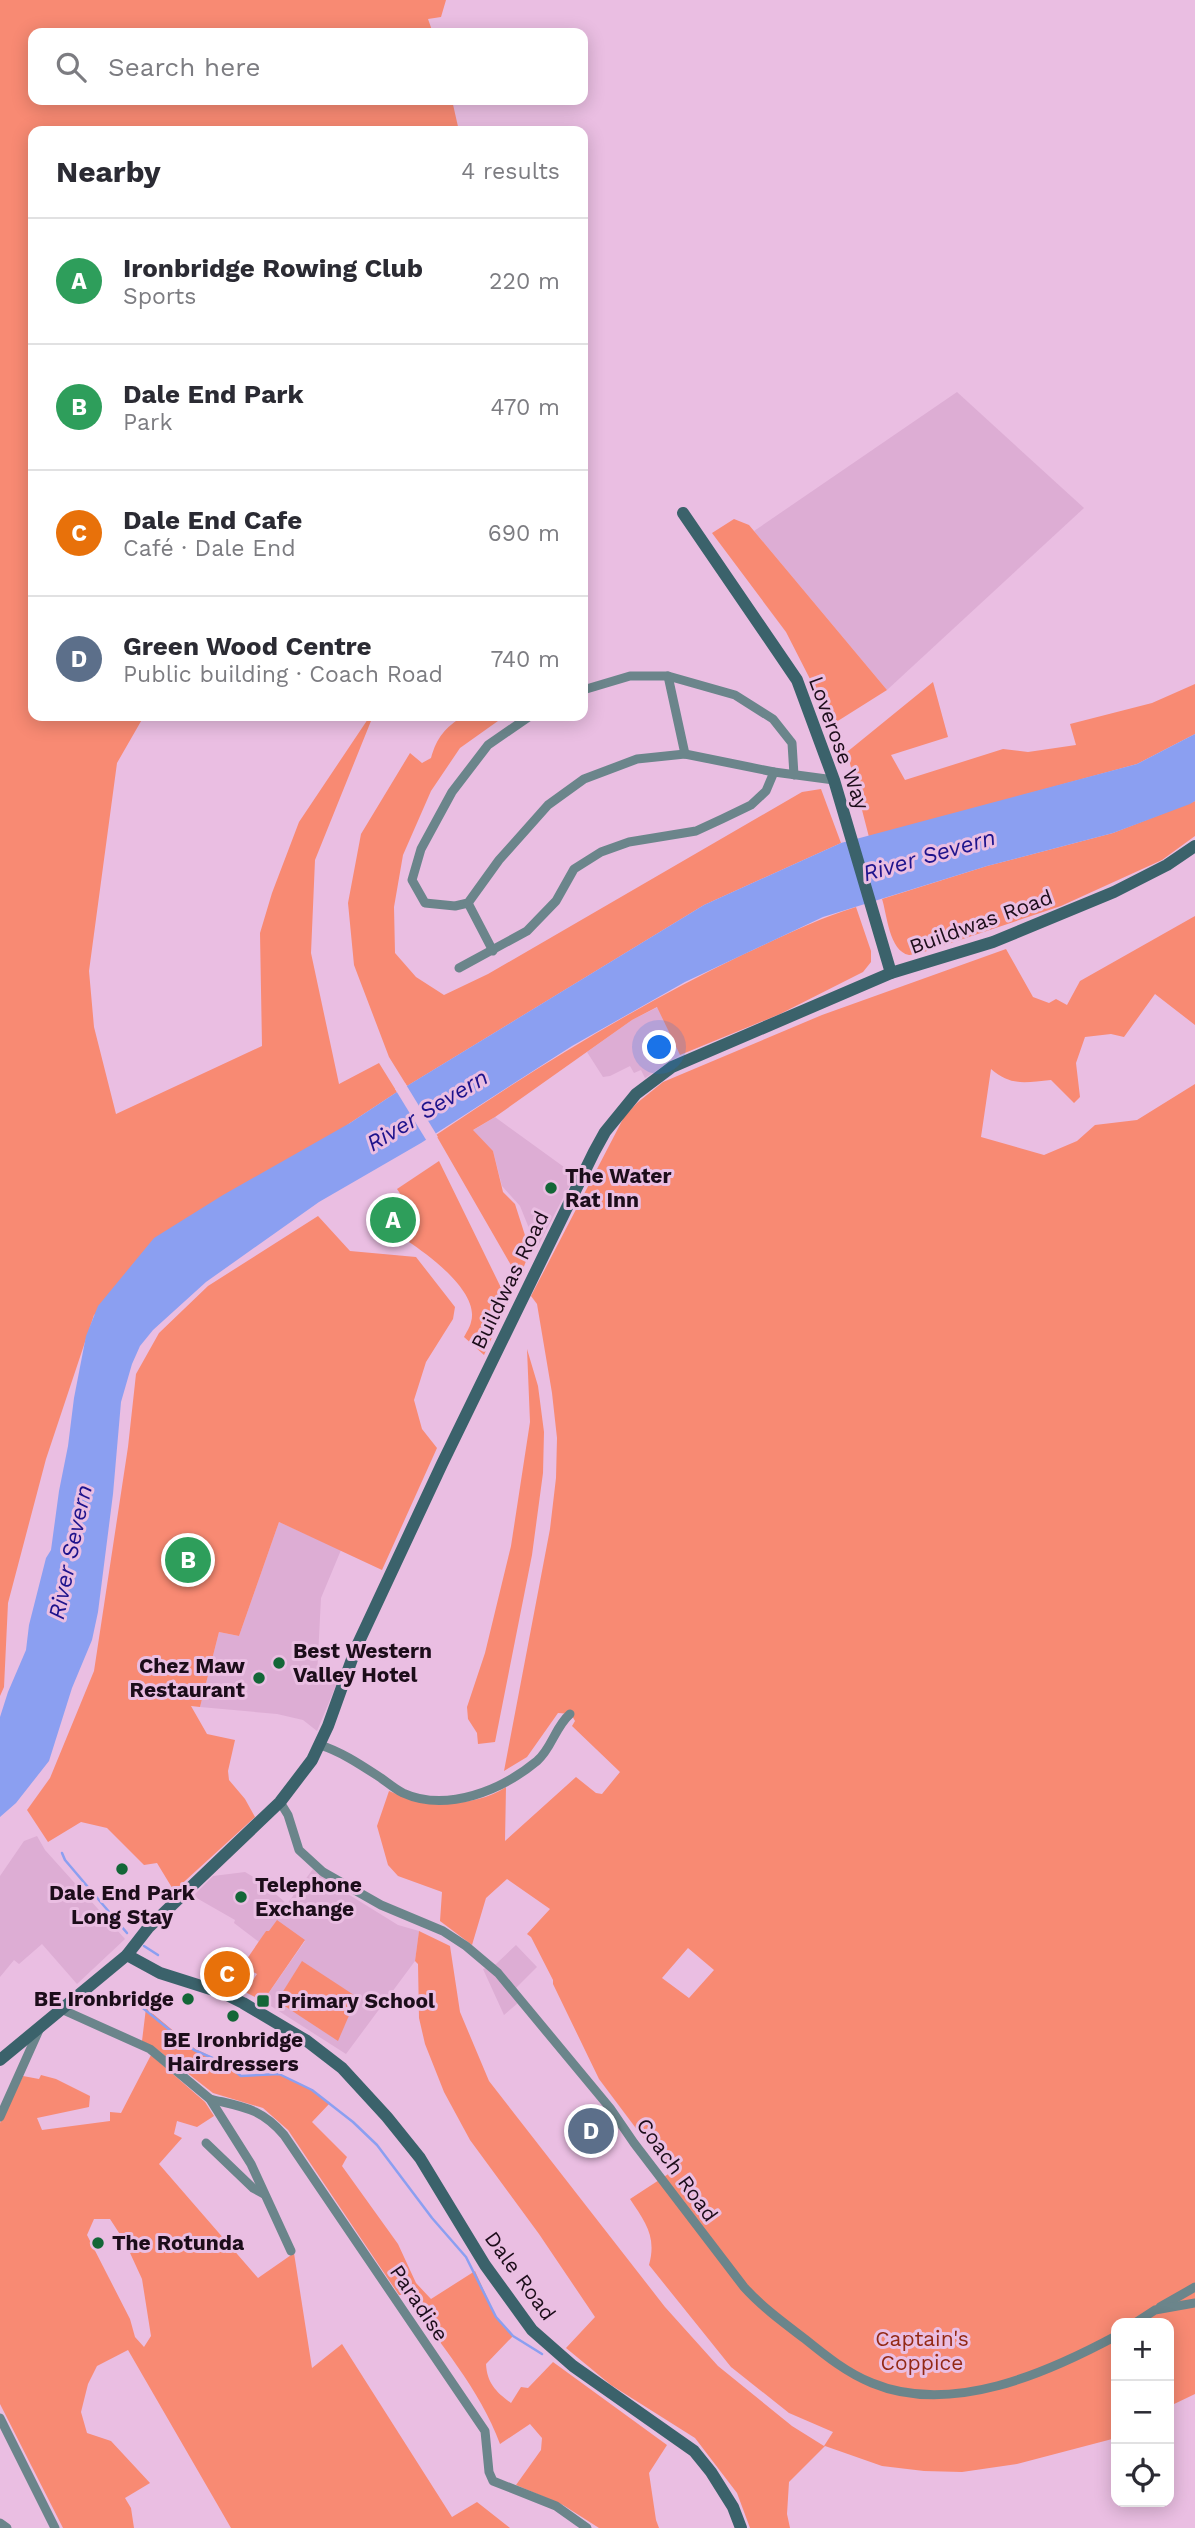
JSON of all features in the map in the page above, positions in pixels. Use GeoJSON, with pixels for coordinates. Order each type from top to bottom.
{"type":"FeatureCollection","features":[{"type":"Feature","properties":{"kind":"street","name":"Loverose Way"},"geometry":{"type":"LineString","coordinates":[[683,513],[797,680],[834,780],[891,973]]}},
{"type":"Feature","properties":{"kind":"street"},"geometry":{"type":"LineString","coordinates":[[588,689],[630,676],[668,676],[735,695],[774,719],[792,743],[794,775]]}},
{"type":"Feature","properties":{"kind":"street"},"geometry":{"type":"LineString","coordinates":[[668,676],[685,754]]}},
{"type":"Feature","properties":{"kind":"street"},"geometry":{"type":"LineString","coordinates":[[523,721],[488,745],[452,792],[421,849],[412,880],[425,903],[455,906],[468,903],[499,860],[548,805],[584,779],[636,759],[685,754],[774,772],[834,780]]}},
{"type":"Feature","properties":{"kind":"street"},"geometry":{"type":"LineString","coordinates":[[459,968],[527,931],[555,901],[574,869],[601,852],[629,842],[696,831],[722,820],[751,805],[766,791],[774,772]]}},
{"type":"Feature","properties":{"kind":"street","name":"Buildwas Road"},"geometry":{"type":"LineString","coordinates":[[0,2060],[127,1955],[148,1928],[280,1802],[301,1777],[320,1745],[362,1636],[503,1338],[605,1132],[636,1094],[672,1067],[891,973],[993,942],[1083,905],[1167,865],[1195,846]]}},
{"type":"Feature","properties":{"kind":"street"},"geometry":{"type":"LineString","coordinates":[[468,903],[493,951]]}},
{"type":"Feature","properties":{"kind":"street"},"geometry":{"type":"LineString","coordinates":[[320,1745],[341,1753],[401,1792],[429,1800],[448,1800],[495,1788],[527,1769],[544,1754],[563,1716]]}},
{"type":"Feature","properties":{"kind":"street","name":"Coach Road"},"geometry":{"type":"LineString","coordinates":[[280,1802],[288,1815],[299,1850],[323,1872],[381,1905],[443,1931],[498,1973],[610,2108],[744,2287],[758,2303],[838,2365],[854,2375],[886,2388],[907,2393],[948,2394],[981,2390],[1039,2374],[1111,2338]]}},
{"type":"Feature","properties":{"kind":"street","name":"Dale Road"},"geometry":{"type":"LineString","coordinates":[[127,1955],[160,1973],[223,1993],[243,2003],[307,2041],[351,2077],[420,2158],[485,2265],[532,2330],[583,2373],[694,2451],[726,2495],[741,2528]]}},
{"type":"Feature","properties":{"kind":"street","name":"Paradise"},"geometry":{"type":"LineString","coordinates":[[61,2010],[150,2049],[210,2099],[251,2164],[291,2251]]}},
{"type":"Feature","properties":{"kind":"street"},"geometry":{"type":"LineString","coordinates":[[0,2117],[39,2029]]}},
{"type":"Feature","properties":{"kind":"street","name":"Paradise"},"geometry":{"type":"LineString","coordinates":[[210,2099],[267,2116],[285,2134],[485,2431],[489,2472],[493,2481],[556,2506],[587,2528]]}},
{"type":"Feature","properties":{"kind":"street"},"geometry":{"type":"LineString","coordinates":[[206,2143],[253,2188],[264,2194]]}},
{"type":"Feature","properties":{"kind":"street"},"geometry":{"type":"LineString","coordinates":[[1143,2318],[1195,2287]]}},
{"type":"Feature","properties":{"kind":"street"},"geometry":{"type":"LineString","coordinates":[[1155,2310],[1195,2303]]}},
{"type":"Feature","properties":{"kind":"street"},"geometry":{"type":"LineString","coordinates":[[0,2418],[55,2528]]}},
{"type":"Feature","properties":{"kind":"street"},"geometry":{"type":"LineString","coordinates":[[0,2523],[7,2528]]}},
{"type":"Feature","properties":{"kind":"shaded area"},"geometry":{"type":"Polygon","coordinates":[[[957,392],[1084,508],[887,690],[754,531],[957,392]]]}},
{"type":"Feature","properties":{"kind":"shaded area"},"geometry":{"type":"Polygon","coordinates":[[[658,1007],[680,1055],[645,1078],[641,1070],[634,1073],[630,1066],[603,1077],[587,1052],[632,1020],[658,1007]]]}},
{"type":"Feature","properties":{"kind":"shaded area"},"geometry":{"type":"Polygon","coordinates":[[[495,1117],[575,1175],[537,1248],[520,1206],[502,1186],[493,1151],[472,1131],[495,1117]]]}},
{"type":"Feature","properties":{"kind":"shaded area"},"geometry":{"type":"Polygon","coordinates":[[[279,1522],[341,1550],[321,1598],[317,1676],[337,1683],[317,1731],[303,1720],[277,1714],[200,1707],[219,1632],[239,1636],[279,1522]]]}},
{"type":"Feature","properties":{"kind":"shaded area"},"geometry":{"type":"Polygon","coordinates":[[[37,1836],[45,1850],[125,1939],[77,1984],[42,1944],[19,1964],[14,1960],[0,1977],[0,1876],[24,1841],[37,1836]]]}},
{"type":"Feature","properties":{"kind":"shaded area"},"geometry":{"type":"Polygon","coordinates":[[[313,1869],[398,1925],[419,1931],[415,1961],[346,2054],[263,2001],[305,1941],[266,1931],[259,1942],[234,1923],[235,1920],[193,1896],[213,1876],[245,1872],[262,1882],[287,1904],[313,1869]]]}},
{"type":"Feature","properties":{"kind":"shaded area"},"geometry":{"type":"Polygon","coordinates":[[[516,1945],[537,1967],[511,1993],[519,2002],[504,2015],[483,1969],[496,1964],[516,1945]]]}},
{"type":"Feature","properties":{"kind":"green space"},"geometry":{"type":"Polygon","coordinates":[[[0,0],[446,0],[441,17],[428,19],[431,28],[28,28],[28,105],[453,105],[458,126],[28,126],[28,721],[141,721],[117,763],[89,971],[94,1027],[116,1114],[262,1046],[260,933],[272,893],[299,822],[367,721],[371,721],[315,860],[311,953],[339,1084],[379,1063],[397,1092],[350,1123],[94,1315],[46,1459],[8,1603],[4,1687],[0,1696],[0,0]]]}},
{"type":"Feature","properties":{"kind":"green space"},"geometry":{"type":"Polygon","coordinates":[[[734,519],[749,525],[887,690],[833,724],[786,632],[712,533],[734,519]]]}},
{"type":"Feature","properties":{"kind":"green space"},"geometry":{"type":"Polygon","coordinates":[[[933,682],[948,737],[891,755],[905,780],[1003,749],[1028,752],[1076,745],[1070,724],[1152,703],[1195,684],[1195,734],[1137,764],[869,837],[847,752],[933,682]]]}},
{"type":"Feature","properties":{"kind":"green space"},"geometry":{"type":"Polygon","coordinates":[[[456,721],[498,721],[460,748],[431,791],[403,855],[394,907],[395,953],[416,977],[444,995],[488,974],[802,792],[821,789],[841,843],[704,905],[407,1086],[389,1057],[354,965],[348,903],[361,834],[410,753],[422,763],[431,758],[442,734],[456,721]]]}},
{"type":"Feature","properties":{"kind":"green space"},"geometry":{"type":"Polygon","coordinates":[[[1195,801],[1195,836],[1162,860],[1061,906],[921,953],[909,955],[902,952],[893,939],[882,899],[987,866],[1113,833],[1195,801]]]}},
{"type":"Feature","properties":{"kind":"green space"},"geometry":{"type":"Polygon","coordinates":[[[856,907],[871,951],[871,962],[863,972],[780,1014],[680,1055],[657,1007],[632,1020],[473,1130],[493,1151],[503,1192],[515,1204],[530,1251],[519,1279],[436,1135],[625,1016],[744,954],[856,907]]]}},
{"type":"Feature","properties":{"kind":"green space","name":"Captain's Coppice"},"geometry":{"type":"Polygon","coordinates":[[[1195,916],[1195,1025],[1155,994],[1124,1037],[1111,1034],[1085,1037],[1076,1063],[1080,1097],[1074,1103],[1051,1080],[1013,1081],[991,1069],[981,1137],[1044,1155],[1077,1141],[1095,1125],[1137,1120],[1195,1084],[1195,2394],[1174,2404],[1174,2318],[1111,2318],[1111,2439],[1017,2464],[962,2472],[882,2466],[825,2446],[789,2482],[787,2514],[790,2528],[750,2528],[737,2493],[695,2438],[611,2385],[566,2348],[595,2317],[539,2234],[470,2140],[444,2092],[425,2044],[419,2018],[418,1964],[415,1961],[419,1931],[450,1946],[460,2012],[489,2081],[665,2307],[718,2366],[792,2426],[824,2446],[833,2432],[789,2413],[731,2367],[649,2265],[652,2246],[648,2230],[630,2199],[676,2169],[641,2135],[599,2079],[553,1980],[527,1934],[550,1909],[507,1879],[486,1898],[472,1945],[440,1921],[442,1892],[398,1876],[388,1865],[377,1826],[389,1791],[418,1800],[448,1803],[478,1799],[506,1787],[505,1841],[576,1777],[596,1793],[602,1794],[620,1772],[572,1726],[575,1721],[571,1714],[558,1713],[527,1757],[504,1771],[550,1529],[556,1478],[557,1438],[552,1393],[537,1304],[531,1296],[624,1117],[663,1082],[822,1015],[1006,949],[1033,997],[1049,1003],[1056,999],[1067,1005],[1080,981],[1195,916]],[[688,1948],[662,1978],[689,1998],[714,1970],[688,1948]]]}},
{"type":"Feature","properties":{"kind":"green space"},"geometry":{"type":"Polygon","coordinates":[[[439,1161],[508,1302],[484,1355],[464,1337],[472,1311],[461,1288],[429,1256],[409,1242],[420,1223],[397,1189],[439,1161]]]}},
{"type":"Feature","properties":{"kind":"green space"},"geometry":{"type":"Polygon","coordinates":[[[318,1216],[350,1251],[416,1257],[455,1307],[453,1319],[426,1362],[414,1400],[422,1429],[437,1448],[382,1570],[279,1522],[239,1636],[219,1632],[200,1707],[191,1706],[207,1734],[235,1740],[228,1771],[229,1780],[245,1799],[255,1817],[174,1891],[157,1863],[144,1865],[107,1828],[81,1822],[48,1842],[27,1810],[50,1778],[94,1671],[128,1447],[136,1374],[159,1333],[208,1286],[318,1216]]]}},
{"type":"Feature","properties":{"kind":"green space"},"geometry":{"type":"Polygon","coordinates":[[[527,1349],[538,1386],[544,1432],[543,1473],[532,1555],[495,1742],[478,1744],[477,1733],[468,1719],[467,1707],[485,1653],[511,1546],[530,1422],[527,1349]]]}},
{"type":"Feature","properties":{"kind":"green space"},"geometry":{"type":"Polygon","coordinates":[[[277,1920],[305,1940],[263,2001],[245,1992],[257,1974],[248,1969],[244,1976],[238,1972],[266,1931],[269,1931],[277,1920]]]}},
{"type":"Feature","properties":{"kind":"green space"},"geometry":{"type":"Polygon","coordinates":[[[302,1961],[357,1997],[338,2041],[277,2001],[302,1961]]]}},
{"type":"Feature","properties":{"kind":"green space"},"geometry":{"type":"Polygon","coordinates":[[[146,2008],[194,2048],[224,2063],[241,2076],[279,2074],[312,2090],[330,2103],[312,2122],[347,2157],[342,2166],[398,2244],[416,2283],[431,2299],[475,2271],[496,2317],[513,2336],[486,2364],[490,2382],[497,2391],[511,2403],[521,2387],[528,2388],[553,2362],[667,2445],[649,2473],[659,2528],[599,2528],[563,2505],[516,2485],[541,2450],[542,2438],[530,2424],[500,2444],[482,2404],[458,2367],[406,2295],[399,2295],[288,2130],[263,2108],[213,2093],[154,2047],[142,2041],[146,2008]]]}},
{"type":"Feature","properties":{"kind":"green space"},"geometry":{"type":"Polygon","coordinates":[[[151,2055],[205,2102],[214,2116],[197,2127],[177,2121],[174,2134],[182,2138],[159,2164],[258,2278],[294,2253],[312,2368],[342,2344],[452,2517],[477,2502],[510,2528],[231,2528],[128,2350],[97,2366],[88,2384],[81,2412],[87,2433],[111,2441],[150,2483],[125,2498],[131,2508],[134,2528],[63,2528],[0,2404],[0,2123],[23,2076],[39,2079],[41,2075],[56,2079],[90,2096],[89,2107],[37,2118],[42,2130],[110,2121],[110,2112],[121,2113],[151,2055]],[[94,2219],[87,2235],[130,2319],[135,2337],[144,2347],[151,2336],[142,2279],[125,2242],[110,2219],[94,2219]]]}},
{"type":"Feature","properties":{"kind":"water","name":"River Severn"},"geometry":{"type":"Polygon","coordinates":[[[1195,734],[1195,801],[1190,804],[1113,833],[987,866],[823,917],[685,982],[572,1046],[421,1143],[319,1202],[206,1282],[153,1330],[140,1346],[132,1364],[121,1402],[113,1494],[92,1640],[72,1688],[49,1761],[16,1803],[0,1817],[0,1717],[26,1650],[29,1625],[46,1558],[51,1550],[86,1336],[98,1306],[154,1238],[223,1195],[350,1123],[704,905],[841,843],[1137,764],[1195,734]]]}},
{"type":"Feature","properties":{"kind":"pier"},"geometry":{"type":"Polygon","coordinates":[[[405,1083],[438,1137],[428,1143],[395,1089],[405,1083]]]}},
{"type":"Feature","properties":{"kind":"waterway"},"geometry":{"type":"LineString","coordinates":[[62,1853],[127,1933]]}},
{"type":"Feature","properties":{"kind":"waterway"},"geometry":{"type":"LineString","coordinates":[[144,1946],[158,1955]]}},
{"type":"Feature","properties":{"kind":"waterway"},"geometry":{"type":"LineString","coordinates":[[138,2004],[194,2050],[224,2063],[241,2076],[279,2074],[312,2090],[353,2122],[377,2145],[432,2218],[466,2257],[496,2317],[513,2336],[542,2354]]}},
{"type":"Feature","properties":{"kind":"place","name":"The Water Rat Inn"},"geometry":{"type":"Point","coordinates":[551,1188]}},
{"type":"Feature","properties":{"kind":"place","name":"Ironbridge Rowing Club"},"geometry":{"type":"Point","coordinates":[393,1220]}},
{"type":"Feature","properties":{"kind":"place","name":"Dale End Park"},"geometry":{"type":"Point","coordinates":[188,1560]}},
{"type":"Feature","properties":{"kind":"place","name":"Best Western Valley Hotel"},"geometry":{"type":"Point","coordinates":[279,1663]}},
{"type":"Feature","properties":{"kind":"place","name":"Chez Maw Restaurant"},"geometry":{"type":"Point","coordinates":[259,1678]}},
{"type":"Feature","properties":{"kind":"place","name":"Dale End Park Long Stay"},"geometry":{"type":"Point","coordinates":[122,1869]}},
{"type":"Feature","properties":{"kind":"place","name":"Telephone Exchange"},"geometry":{"type":"Point","coordinates":[241,1897]}},
{"type":"Feature","properties":{"kind":"place","name":"Dale End Cafe"},"geometry":{"type":"Point","coordinates":[227,1974]}},
{"type":"Feature","properties":{"kind":"place","name":"BE Ironbridge"},"geometry":{"type":"Point","coordinates":[188,1999]}},
{"type":"Feature","properties":{"kind":"place","name":"Primary School"},"geometry":{"type":"Point","coordinates":[263,2001]}},
{"type":"Feature","properties":{"kind":"place","name":"BE Ironbridge Hairdressers"},"geometry":{"type":"Point","coordinates":[233,2016]}},
{"type":"Feature","properties":{"kind":"place","name":"Green Wood Centre"},"geometry":{"type":"Point","coordinates":[591,2131]}},
{"type":"Feature","properties":{"kind":"place","name":"The Rotunda"},"geometry":{"type":"Point","coordinates":[98,2243]}}]}
